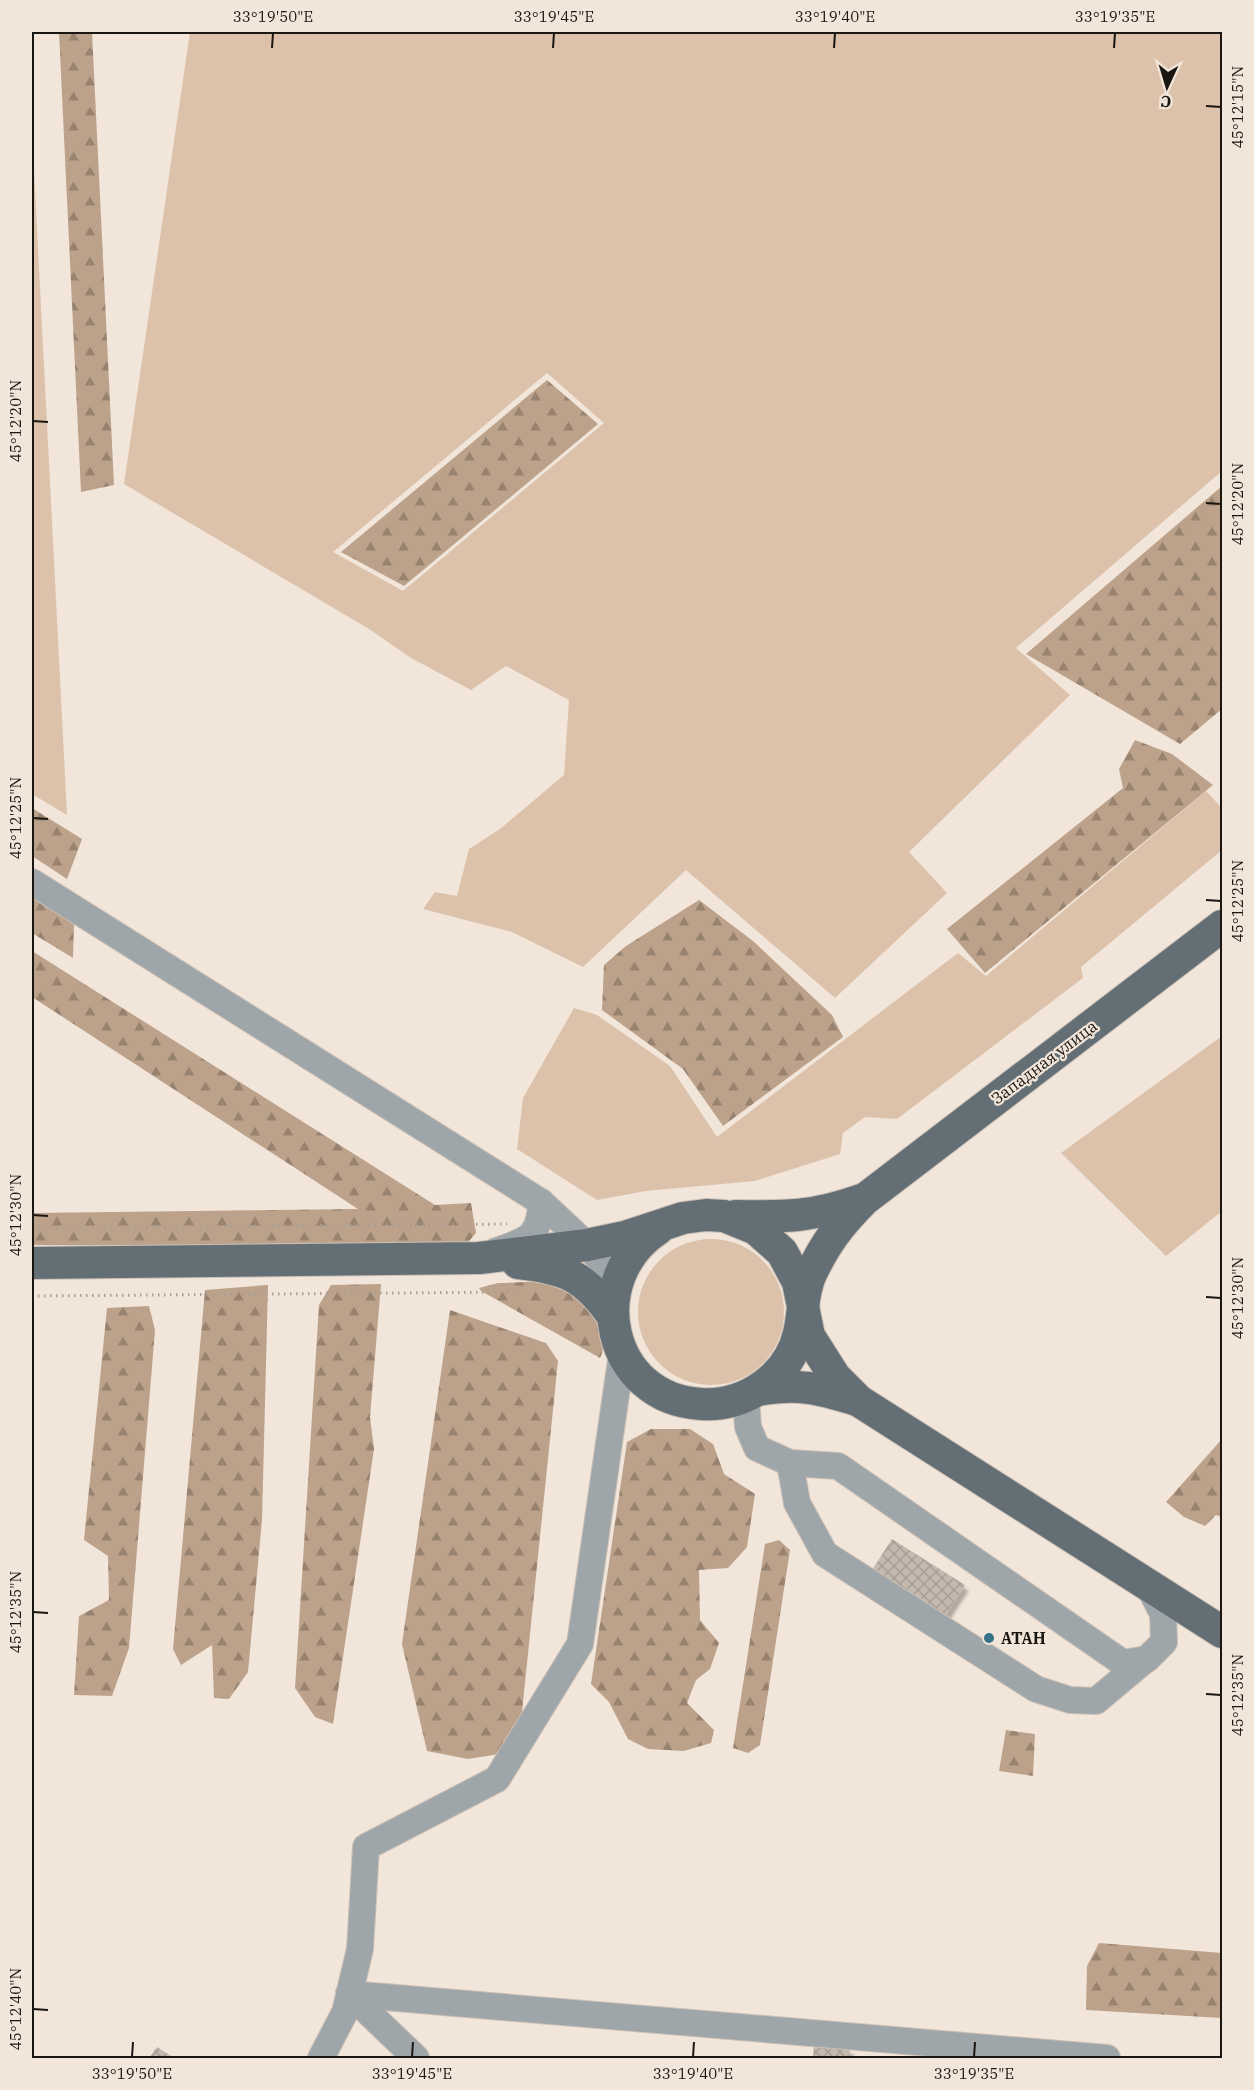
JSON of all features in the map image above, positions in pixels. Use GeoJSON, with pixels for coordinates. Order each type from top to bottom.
{"type":"FeatureCollection","features":[{"type":"Feature","properties":{"kind":"main road","name":"Западная улица"},"geometry":{"type":"LineString","coordinates":[[802,1300],[828,1239],[865,1199],[1222,926]]}},
{"type":"Feature","properties":{"kind":"main road","name":"Западная улица"},"geometry":{"type":"LineString","coordinates":[[706,1215],[788,1217],[834,1209],[865,1199]]}},
{"type":"Feature","properties":{"kind":"main road"},"geometry":{"type":"LineString","coordinates":[[32,1263],[479,1258],[587,1245],[662,1227],[683,1218],[706,1215],[741,1221],[770,1239],[792,1266],[802,1300],[808,1336],[835,1377],[859,1401],[1222,1632]]}},
{"type":"Feature","properties":{"kind":"main road"},"geometry":{"type":"LineString","coordinates":[[662,1227],[634,1249],[617,1280],[612,1315],[615,1334],[622,1353],[647,1383],[682,1401],[721,1403],[788,1385],[808,1387],[859,1401]]}},
{"type":"Feature","properties":{"kind":"main road"},"geometry":{"type":"LineString","coordinates":[[479,1258],[549,1267],[575,1276],[596,1292],[612,1315]]}},
{"type":"Feature","properties":{"kind":"main road"},"geometry":{"type":"LineString","coordinates":[[752,1393],[778,1373],[793,1351],[801,1326],[802,1300]]}},
{"type":"Feature","properties":{"kind":"lane"},"geometry":{"type":"LineString","coordinates":[[32,882],[541,1202],[587,1245],[617,1280]]}},
{"type":"Feature","properties":{"kind":"lane"},"geometry":{"type":"LineString","coordinates":[[479,1258],[516,1244],[536,1232],[541,1222],[541,1202]]}},
{"type":"Feature","properties":{"kind":"lane"},"geometry":{"type":"LineString","coordinates":[[321,2058],[345,2012],[360,1949],[366,1847],[497,1779],[580,1644],[622,1353]]}},
{"type":"Feature","properties":{"kind":"lane"},"geometry":{"type":"LineString","coordinates":[[752,1393],[748,1427],[757,1448],[790,1463],[838,1466],[1123,1663],[1147,1659]]}},
{"type":"Feature","properties":{"kind":"lane"},"geometry":{"type":"LineString","coordinates":[[790,1463],[797,1503],[825,1554],[1036,1689],[1070,1700],[1096,1701],[1147,1659],[1164,1642],[1163,1614],[1147,1583]]}},
{"type":"Feature","properties":{"kind":"lane"},"geometry":{"type":"LineString","coordinates":[[349,1994],[416,2058]]}},
{"type":"Feature","properties":{"kind":"lane"},"geometry":{"type":"LineString","coordinates":[[349,1994],[1107,2058]]}},
{"type":"Feature","properties":{"kind":"path"},"geometry":{"type":"LineString","coordinates":[[32,1228],[518,1224]]}},
{"type":"Feature","properties":{"kind":"path"},"geometry":{"type":"LineString","coordinates":[[32,1296],[516,1292]]}},
{"type":"Feature","properties":{"kind":"shaded area"},"geometry":{"type":"Polygon","coordinates":[[[190,32],[1222,32],[1222,471],[1016,648],[1070,695],[909,852],[947,893],[835,998],[686,870],[583,967],[512,932],[423,909],[435,892],[457,896],[469,849],[500,829],[564,775],[569,700],[506,666],[471,690],[411,658],[369,629],[124,484],[190,32]],[[547,373],[333,552],[403,591],[604,423],[547,373]]]}},
{"type":"Feature","properties":{"kind":"shaded area"},"geometry":{"type":"Polygon","coordinates":[[[32,131],[67,815],[32,794],[32,131]]]}},
{"type":"Feature","properties":{"kind":"shaded area"},"geometry":{"type":"Polygon","coordinates":[[[1206,791],[1222,808],[1222,850],[1081,967],[1083,978],[897,1119],[865,1117],[843,1133],[840,1154],[755,1181],[646,1191],[597,1200],[517,1149],[523,1098],[574,1008],[597,1015],[670,1066],[717,1137],[958,953],[986,976],[1206,791]]]}},
{"type":"Feature","properties":{"kind":"shaded area"},"geometry":{"type":"Polygon","coordinates":[[[1222,1036],[1222,1211],[1166,1256],[1061,1153],[1222,1036]]]}},
{"type":"Feature","properties":{"kind":"shaded area"},"geometry":{"type":"Polygon","coordinates":[[[711,1239],[739,1244],[763,1260],[779,1284],[784,1312],[779,1340],[763,1364],[739,1380],[711,1385],[683,1380],[659,1364],[643,1340],[638,1312],[643,1284],[659,1260],[683,1244],[711,1239]]]}},
{"type":"Feature","properties":{"kind":"green space"},"geometry":{"type":"Polygon","coordinates":[[[59,32],[92,32],[114,485],[81,492],[59,32]]]}},
{"type":"Feature","properties":{"kind":"green space"},"geometry":{"type":"Polygon","coordinates":[[[547,380],[598,424],[404,586],[341,552],[547,380]]]}},
{"type":"Feature","properties":{"kind":"green space"},"geometry":{"type":"Polygon","coordinates":[[[1222,486],[1222,709],[1180,744],[1026,654],[1222,486]]]}},
{"type":"Feature","properties":{"kind":"green space"},"geometry":{"type":"Polygon","coordinates":[[[1135,740],[1172,754],[1213,785],[985,973],[947,929],[1123,788],[1119,769],[1135,740]]]}},
{"type":"Feature","properties":{"kind":"green space"},"geometry":{"type":"Polygon","coordinates":[[[32,808],[82,839],[67,879],[32,856],[32,808]]]}},
{"type":"Feature","properties":{"kind":"green space"},"geometry":{"type":"Polygon","coordinates":[[[32,896],[74,922],[73,958],[32,933],[32,896]]]}},
{"type":"Feature","properties":{"kind":"green space"},"geometry":{"type":"Polygon","coordinates":[[[699,900],[753,941],[832,1015],[843,1037],[723,1126],[683,1069],[602,1010],[604,965],[626,946],[699,900]]]}},
{"type":"Feature","properties":{"kind":"green space"},"geometry":{"type":"Polygon","coordinates":[[[32,951],[435,1205],[471,1203],[476,1233],[463,1248],[32,1245],[32,1213],[358,1209],[32,997],[32,951]]]}},
{"type":"Feature","properties":{"kind":"green space"},"geometry":{"type":"Polygon","coordinates":[[[498,1283],[545,1283],[562,1288],[573,1295],[583,1303],[599,1323],[603,1335],[600,1358],[479,1288],[498,1283]]]}},
{"type":"Feature","properties":{"kind":"green space"},"geometry":{"type":"Polygon","coordinates":[[[381,1284],[370,1417],[374,1449],[333,1724],[315,1717],[295,1688],[319,1305],[331,1285],[381,1284]]]}},
{"type":"Feature","properties":{"kind":"green space"},"geometry":{"type":"Polygon","coordinates":[[[268,1285],[262,1520],[248,1672],[229,1699],[214,1698],[212,1645],[181,1665],[173,1649],[205,1290],[268,1285]]]}},
{"type":"Feature","properties":{"kind":"green space"},"geometry":{"type":"Polygon","coordinates":[[[149,1306],[155,1330],[129,1648],[112,1696],[74,1695],[79,1616],[109,1600],[108,1556],[84,1540],[107,1308],[149,1306]]]}},
{"type":"Feature","properties":{"kind":"green space"},"geometry":{"type":"Polygon","coordinates":[[[450,1310],[546,1343],[558,1361],[518,1751],[468,1759],[427,1751],[402,1644],[450,1310]]]}},
{"type":"Feature","properties":{"kind":"green space"},"geometry":{"type":"Polygon","coordinates":[[[651,1429],[690,1429],[713,1444],[724,1474],[755,1494],[747,1547],[728,1568],[699,1570],[700,1620],[719,1643],[710,1669],[696,1680],[687,1703],[714,1730],[711,1743],[684,1751],[648,1749],[628,1739],[609,1702],[591,1684],[627,1442],[651,1429]]]}},
{"type":"Feature","properties":{"kind":"green space"},"geometry":{"type":"Polygon","coordinates":[[[1222,1439],[1222,1517],[1216,1515],[1205,1526],[1184,1517],[1166,1502],[1222,1439]]]}},
{"type":"Feature","properties":{"kind":"green space"},"geometry":{"type":"Polygon","coordinates":[[[779,1540],[790,1550],[760,1745],[748,1753],[733,1748],[765,1544],[779,1540]]]}},
{"type":"Feature","properties":{"kind":"green space"},"geometry":{"type":"Polygon","coordinates":[[[1006,1730],[1035,1734],[1033,1776],[999,1771],[1006,1730]]]}},
{"type":"Feature","properties":{"kind":"green space"},"geometry":{"type":"Polygon","coordinates":[[[1099,1943],[1222,1953],[1222,2018],[1086,2010],[1087,1966],[1099,1943]]]}},
{"type":"Feature","properties":{"kind":"building"},"geometry":{"type":"Polygon","coordinates":[[[892,1539],[965,1585],[943,1619],[870,1573],[892,1539]]]}},
{"type":"Feature","properties":{"kind":"building"},"geometry":{"type":"Polygon","coordinates":[[[814,2045],[850,2048],[849,2058],[813,2058],[814,2045]]]}},
{"type":"Feature","properties":{"kind":"building"},"geometry":{"type":"Polygon","coordinates":[[[157,2047],[174,2058],[149,2058],[157,2047]]]}},
{"type":"Feature","properties":{"kind":"place","name":"АТАН"},"geometry":{"type":"Point","coordinates":[989,1638]}}]}
